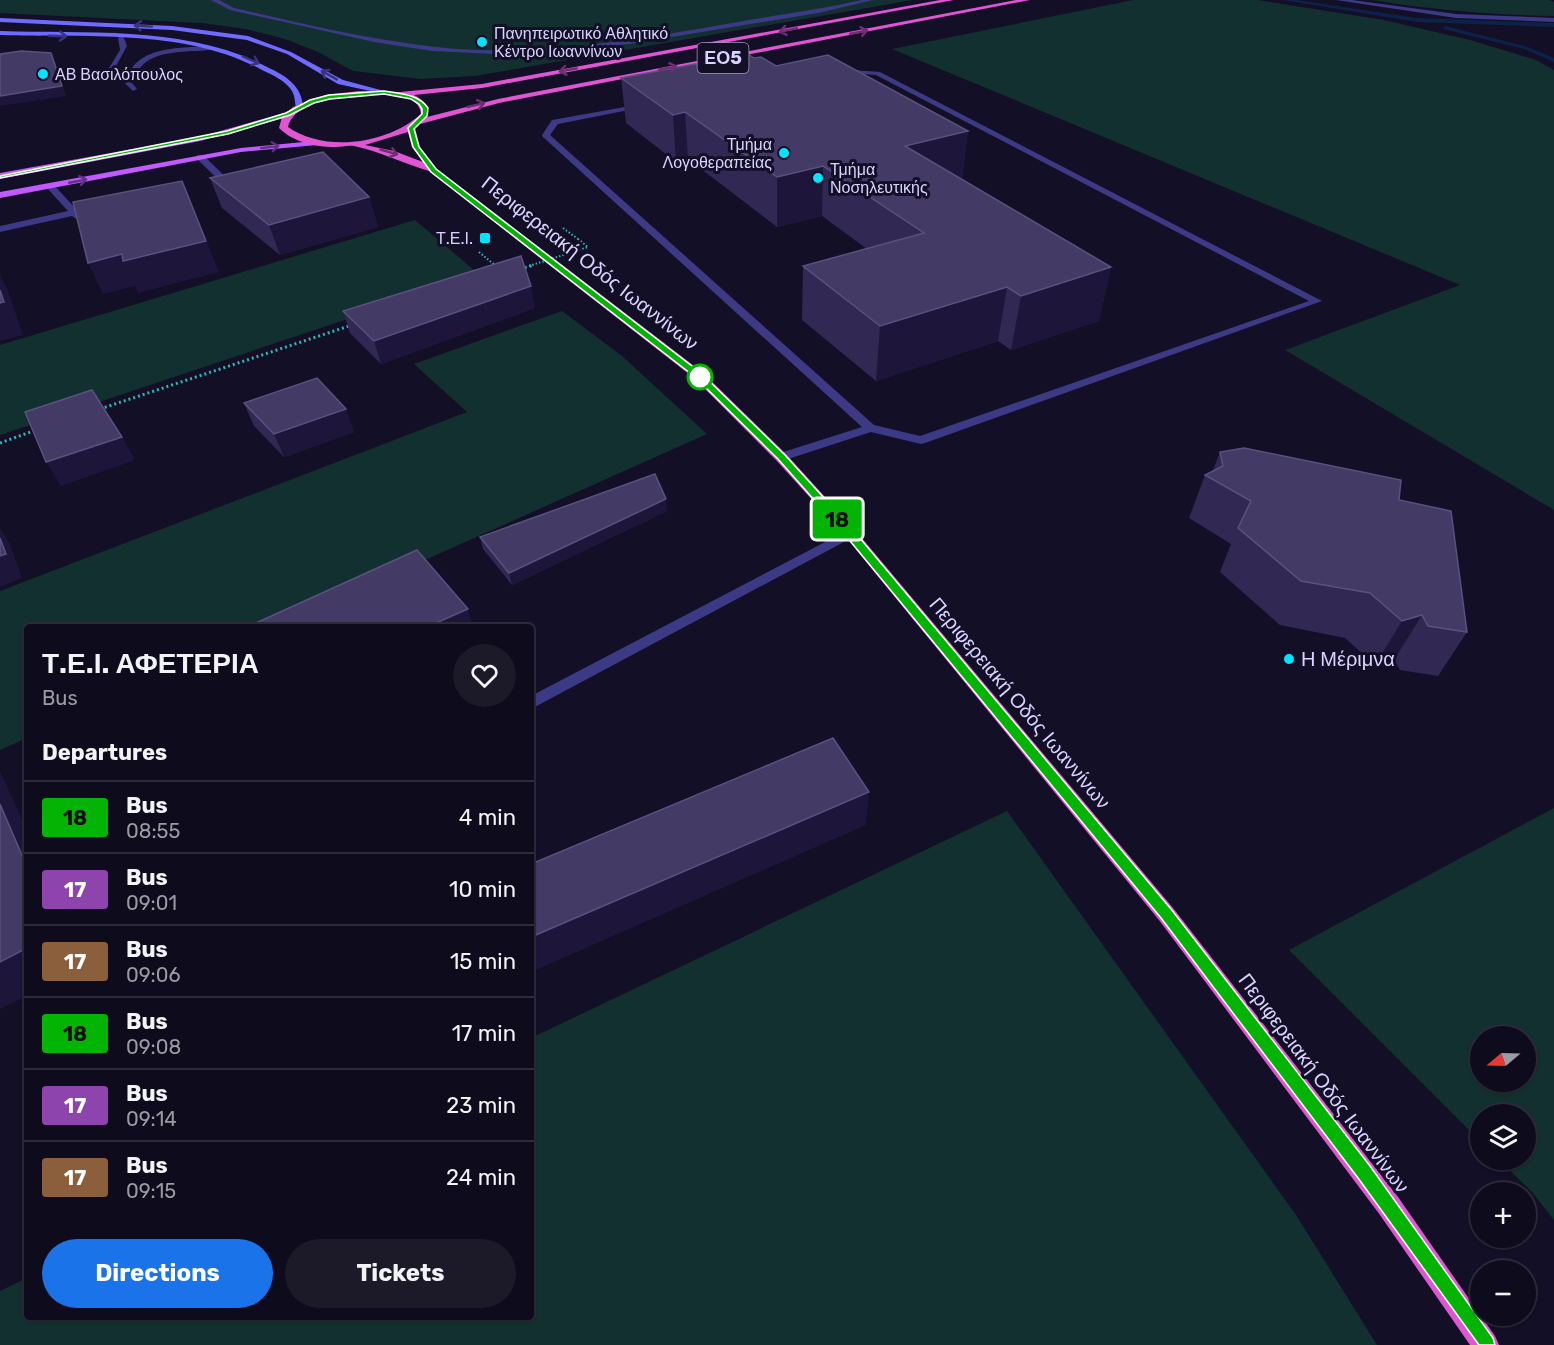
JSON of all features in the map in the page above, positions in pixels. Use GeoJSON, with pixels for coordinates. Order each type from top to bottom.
{"type":"FeatureCollection","features":[{"type":"Feature","properties":{"kind":"highway","name":"ΕΟ5"},"geometry":{"type":"LineString","coordinates":[[400,94],[459,90],[951,0]]}},
{"type":"Feature","properties":{"kind":"highway","name":"ΕΟ5"},"geometry":{"type":"LineString","coordinates":[[420,122],[425,115],[425,108],[413,98],[384,92],[339,95],[298,107],[288,114],[283,121],[283,128],[288,134],[314,143],[341,144],[379,139],[411,128],[420,122],[498,100],[1027,0]]}},
{"type":"Feature","properties":{"kind":"highway","name":"Περιφερειακή Οδός Ιωαννίνων"},"geometry":{"type":"LineString","coordinates":[[411,128],[416,147],[434,171]]}},
{"type":"Feature","properties":{"kind":"highway","name":"Περιφερειακή Οδός Ιωαννίνων"},"geometry":{"type":"LineString","coordinates":[[341,144],[391,153],[434,171],[669,352],[723,398],[781,457],[850,533],[1173,923],[1382,1196],[1486,1345]]}},
{"type":"Feature","properties":{"kind":"main road"},"geometry":{"type":"LineString","coordinates":[[0,20],[163,27],[248,38],[289,53],[341,82],[384,92]]}},
{"type":"Feature","properties":{"kind":"main road"},"geometry":{"type":"LineString","coordinates":[[0,33],[120,38],[211,48],[253,61],[290,83],[297,91],[298,107]]}},
{"type":"Feature","properties":{"kind":"main road","name":"ΕΟ5"},"geometry":{"type":"LineString","coordinates":[[0,176],[218,135],[288,114]]}},
{"type":"Feature","properties":{"kind":"main road","name":"ΕΟ5"},"geometry":{"type":"LineString","coordinates":[[0,195],[241,150],[314,143]]}},
{"type":"Feature","properties":{"kind":"street"},"geometry":{"type":"LineString","coordinates":[[214,0],[232,9],[408,45],[458,51],[521,53],[576,50],[622,44],[870,0]]}},
{"type":"Feature","properties":{"kind":"street"},"geometry":{"type":"LineString","coordinates":[[1339,0],[1456,16],[1554,20]]}},
{"type":"Feature","properties":{"kind":"street"},"geometry":{"type":"LineString","coordinates":[[120,38],[125,44],[124,49],[114,61],[112,68],[115,74],[131,86],[129,73],[136,64],[146,58],[181,50],[211,48]]}},
{"type":"Feature","properties":{"kind":"street"},"geometry":{"type":"LineString","coordinates":[[650,104],[555,122],[546,135],[870,428],[921,440],[1317,301],[878,73],[826,69]]}},
{"type":"Feature","properties":{"kind":"street"},"geometry":{"type":"LineString","coordinates":[[200,157],[237,192]]}},
{"type":"Feature","properties":{"kind":"street"},"geometry":{"type":"LineString","coordinates":[[50,186],[78,216]]}},
{"type":"Feature","properties":{"kind":"street"},"geometry":{"type":"LineString","coordinates":[[0,229],[78,216],[107,205]]}},
{"type":"Feature","properties":{"kind":"street"},"geometry":{"type":"LineString","coordinates":[[781,457],[870,428]]}},
{"type":"Feature","properties":{"kind":"street"},"geometry":{"type":"LineString","coordinates":[[534,701],[850,533]]}},
{"type":"Feature","properties":{"kind":"path"},"geometry":{"type":"LineString","coordinates":[[515,271],[588,247],[563,228]]}},
{"type":"Feature","properties":{"kind":"path"},"geometry":{"type":"LineString","coordinates":[[479,252],[496,266]]}},
{"type":"Feature","properties":{"kind":"path"},"geometry":{"type":"LineString","coordinates":[[90,413],[359,323]]}},
{"type":"Feature","properties":{"kind":"path"},"geometry":{"type":"LineString","coordinates":[[0,442],[45,428]]}},
{"type":"Feature","properties":{"kind":"green space","name":"Πανηπειρωτικό Αθλητικό Κέντρο Ιωαννίνων"},"geometry":{"type":"Polygon","coordinates":[[[0,0],[913,0],[475,76],[421,79],[353,71],[318,52],[285,39],[246,29],[202,23],[0,13],[0,0]]]}},
{"type":"Feature","properties":{"kind":"green space"},"geometry":{"type":"Polygon","coordinates":[[[1133,0],[1257,0],[1384,20],[1470,40],[1536,60],[1554,70],[1554,510],[1285,350],[1460,285],[892,49],[1133,0]]]}},
{"type":"Feature","properties":{"kind":"green space"},"geometry":{"type":"Polygon","coordinates":[[[1372,0],[1549,0],[1554,2],[1554,16],[1417,7],[1372,0]]]}},
{"type":"Feature","properties":{"kind":"green space"},"geometry":{"type":"Polygon","coordinates":[[[415,220],[480,275],[0,435],[0,345],[415,220]]]}},
{"type":"Feature","properties":{"kind":"green space"},"geometry":{"type":"Polygon","coordinates":[[[562,311],[622,356],[707,434],[282,624],[24,624],[24,739],[0,750],[0,591],[467,412],[414,364],[562,311]]]}},
{"type":"Feature","properties":{"kind":"green space"},"geometry":{"type":"Polygon","coordinates":[[[1554,808],[1554,1220],[1536,1197],[1536,1182],[1522,1182],[1509,1170],[1536,1170],[1536,1104],[1470,1104],[1470,1131],[1289,950],[1554,808]]]}},
{"type":"Feature","properties":{"kind":"green space"},"geometry":{"type":"Polygon","coordinates":[[[1007,811],[1296,1215],[1377,1345],[0,1345],[0,1291],[24,1279],[24,1320],[534,1320],[534,1037],[1007,811]]]}},
{"type":"Feature","properties":{"kind":"building"},"geometry":{"type":"Polygon","coordinates":[[[21,51],[51,53],[62,86],[0,96],[0,54],[21,51]]]}},
{"type":"Feature","properties":{"kind":"building"},"geometry":{"type":"Polygon","coordinates":[[[748,54],[754,58],[761,57],[776,66],[828,55],[968,131],[905,146],[1111,267],[1021,296],[1007,287],[880,326],[803,266],[924,233],[823,166],[777,177],[685,112],[673,115],[621,78],[748,54]]]}},
{"type":"Feature","properties":{"kind":"building"},"geometry":{"type":"Polygon","coordinates":[[[323,152],[369,197],[269,225],[210,178],[323,152]]]}},
{"type":"Feature","properties":{"kind":"building"},"geometry":{"type":"Polygon","coordinates":[[[182,181],[206,241],[123,261],[122,254],[88,263],[73,202],[182,181]]]}},
{"type":"Feature","properties":{"kind":"building"},"geometry":{"type":"Polygon","coordinates":[[[521,256],[531,286],[374,341],[343,311],[521,256]]]}},
{"type":"Feature","properties":{"kind":"building"},"geometry":{"type":"Polygon","coordinates":[[[0,290],[4,302],[0,303],[0,290]]]}},
{"type":"Feature","properties":{"kind":"building"},"geometry":{"type":"Polygon","coordinates":[[[317,378],[346,409],[274,434],[244,403],[317,378]]]}},
{"type":"Feature","properties":{"kind":"building"},"geometry":{"type":"Polygon","coordinates":[[[92,390],[122,437],[46,462],[25,412],[92,390]]]}},
{"type":"Feature","properties":{"kind":"building"},"geometry":{"type":"Polygon","coordinates":[[[1244,448],[1401,480],[1399,500],[1451,511],[1467,632],[1428,626],[1422,615],[1402,621],[1370,593],[1301,581],[1238,528],[1251,501],[1205,475],[1223,466],[1220,452],[1244,448]]]}},
{"type":"Feature","properties":{"kind":"building"},"geometry":{"type":"Polygon","coordinates":[[[655,474],[666,499],[509,573],[480,537],[655,474]]]}},
{"type":"Feature","properties":{"kind":"building"},"geometry":{"type":"Polygon","coordinates":[[[0,538],[6,554],[0,556],[0,538]]]}},
{"type":"Feature","properties":{"kind":"building"},"geometry":{"type":"Polygon","coordinates":[[[417,550],[468,609],[434,624],[254,624],[417,550]]]}},
{"type":"Feature","properties":{"kind":"building"},"geometry":{"type":"Polygon","coordinates":[[[833,738],[869,792],[534,936],[534,863],[833,738]]]}},
{"type":"Feature","properties":{"kind":"building"},"geometry":{"type":"Polygon","coordinates":[[[0,804],[24,860],[24,950],[0,962],[0,804]]]}},
{"type":"Feature","properties":{"kind":"waterway"},"geometry":{"type":"LineString","coordinates":[[1286,0],[1417,20],[1554,25]]}},
{"type":"Feature","properties":{"kind":"waterway"},"geometry":{"type":"LineString","coordinates":[[1445,28],[1526,48],[1554,60]]}},
{"type":"Feature","properties":{"kind":"bus line","name":"18"},"geometry":{"type":"LineString","coordinates":[[0,176],[228,133],[288,114],[312,101],[329,97],[384,92],[400,94],[421,103],[425,108],[425,115],[411,128],[412,138],[421,157],[434,171],[698,375],[781,457],[850,533],[1166,914],[1364,1172],[1486,1345]]}},
{"type":"Feature","properties":{"kind":"place","name":"Πανηπειρωτικό Αθλητικό Κέντρο Ιωαννίνων"},"geometry":{"type":"Point","coordinates":[482,42]}},
{"type":"Feature","properties":{"kind":"place","name":"ΑΒ Βασιλόπουλος"},"geometry":{"type":"Point","coordinates":[43,74]}},
{"type":"Feature","properties":{"kind":"place","name":"Τμήμα Λογοθεραπείας"},"geometry":{"type":"Point","coordinates":[784,153]}},
{"type":"Feature","properties":{"kind":"place","name":"Τμήμα Νοσηλευτικής"},"geometry":{"type":"Point","coordinates":[818,178]}},
{"type":"Feature","properties":{"kind":"place","name":"Τ.Ε.Ι."},"geometry":{"type":"Point","coordinates":[485,238]}},
{"type":"Feature","properties":{"kind":"place","name":"Η Μέριμνα"},"geometry":{"type":"Point","coordinates":[1289,659]}}]}
